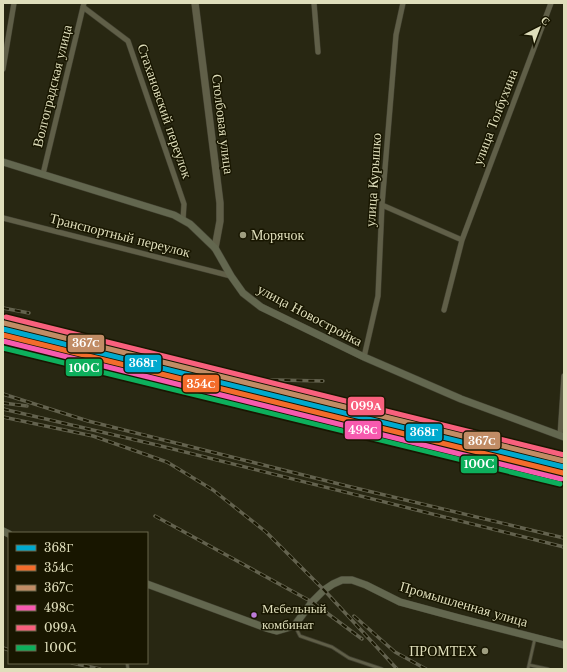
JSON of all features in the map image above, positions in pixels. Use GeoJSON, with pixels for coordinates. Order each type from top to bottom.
{"type":"FeatureCollection","features":[{"type":"Feature","properties":{"kind":"main road","name":"улица Новостройка"},"geometry":{"type":"LineString","coordinates":[[3,162],[174,215],[190,224],[215,248],[231,276],[243,293],[261,307],[364,357],[460,398],[562,437]]}},
{"type":"Feature","properties":{"kind":"main road","name":"Промышленная улица"},"geometry":{"type":"LineString","coordinates":[[294,626],[312,602],[324,590],[342,580],[352,580],[366,585],[400,602],[564,644]]}},
{"type":"Feature","properties":{"kind":"main road"},"geometry":{"type":"LineString","coordinates":[[148,584],[266,628],[277,631],[294,626]]}},
{"type":"Feature","properties":{"kind":"street"},"geometry":{"type":"LineString","coordinates":[[3,69],[14,3]]}},
{"type":"Feature","properties":{"kind":"street","name":"Столбовая улица"},"geometry":{"type":"LineString","coordinates":[[195,3],[220,203],[220,221],[215,248]]}},
{"type":"Feature","properties":{"kind":"street"},"geometry":{"type":"LineString","coordinates":[[314,3],[318,52]]}},
{"type":"Feature","properties":{"kind":"street","name":"улица Курышко"},"geometry":{"type":"LineString","coordinates":[[364,357],[378,296],[382,206],[396,35],[403,3]]}},
{"type":"Feature","properties":{"kind":"street","name":"улица Толбухина"},"geometry":{"type":"LineString","coordinates":[[444,310],[462,240],[552,3]]}},
{"type":"Feature","properties":{"kind":"street","name":"Волгоградская улица"},"geometry":{"type":"LineString","coordinates":[[43,174],[84,5]]}},
{"type":"Feature","properties":{"kind":"street","name":"Стахановский переулок"},"geometry":{"type":"LineString","coordinates":[[84,5],[128,41],[184,204],[183,220]]}},
{"type":"Feature","properties":{"kind":"street"},"geometry":{"type":"LineString","coordinates":[[382,206],[462,240]]}},
{"type":"Feature","properties":{"kind":"street","name":"Транспортный переулок"},"geometry":{"type":"LineString","coordinates":[[3,218],[231,276]]}},
{"type":"Feature","properties":{"kind":"street"},"geometry":{"type":"LineString","coordinates":[[562,437],[564,376]]}},
{"type":"Feature","properties":{"kind":"lane"},"geometry":{"type":"LineString","coordinates":[[294,626],[300,636],[332,647],[349,658],[382,669]]}},
{"type":"Feature","properties":{"kind":"lane"},"geometry":{"type":"LineString","coordinates":[[528,669],[536,637]]}},
{"type":"Feature","properties":{"kind":"lane"},"geometry":{"type":"LineString","coordinates":[[529,665],[548,669]]}},
{"type":"Feature","properties":{"kind":"railway"},"geometry":{"type":"LineString","coordinates":[[3,308],[29,313]]}},
{"type":"Feature","properties":{"kind":"railway"},"geometry":{"type":"LineString","coordinates":[[3,316],[26,320]]}},
{"type":"Feature","properties":{"kind":"railway"},"geometry":{"type":"LineString","coordinates":[[3,323],[238,379],[323,381]]}},
{"type":"Feature","properties":{"kind":"railway"},"geometry":{"type":"LineString","coordinates":[[3,394],[88,421],[347,486],[564,538]]}},
{"type":"Feature","properties":{"kind":"railway"},"geometry":{"type":"LineString","coordinates":[[3,403],[27,406]]}},
{"type":"Feature","properties":{"kind":"railway"},"geometry":{"type":"LineString","coordinates":[[3,409],[157,445],[564,547]]}},
{"type":"Feature","properties":{"kind":"railway"},"geometry":{"type":"LineString","coordinates":[[3,417],[93,436],[167,462],[213,490],[266,532],[324,590],[397,669]]}},
{"type":"Feature","properties":{"kind":"railway"},"geometry":{"type":"LineString","coordinates":[[155,516],[312,602],[362,639]]}},
{"type":"Feature","properties":{"kind":"railway"},"geometry":{"type":"LineString","coordinates":[[354,616],[395,652],[426,669]]}},
{"type":"Feature","properties":{"kind":"railway"},"geometry":{"type":"LineString","coordinates":[[3,648],[8,650]]}},
{"type":"Feature","properties":{"kind":"railway"},"geometry":{"type":"LineString","coordinates":[[77,664],[100,669]]}},
{"type":"Feature","properties":{"kind":"transit line","name":"099А"},"geometry":{"type":"LineString","coordinates":[[6,317],[564,455]]}},
{"type":"Feature","properties":{"kind":"transit line","name":"367С"},"geometry":{"type":"LineString","coordinates":[[4,323],[564,461]]}},
{"type":"Feature","properties":{"kind":"transit line","name":"368Г"},"geometry":{"type":"LineString","coordinates":[[3,329],[564,467]]}},
{"type":"Feature","properties":{"kind":"transit line","name":"354С"},"geometry":{"type":"LineString","coordinates":[[3,335],[563,473]]}},
{"type":"Feature","properties":{"kind":"transit line","name":"498С"},"geometry":{"type":"LineString","coordinates":[[3,341],[561,479]]}},
{"type":"Feature","properties":{"kind":"transit line","name":"100C"},"geometry":{"type":"LineString","coordinates":[[3,348],[560,484]]}},
{"type":"Feature","properties":{"kind":"place","name":"Морячок"},"geometry":{"type":"Point","coordinates":[243,235]}},
{"type":"Feature","properties":{"kind":"place","name":"Мебельный комбинат"},"geometry":{"type":"Point","coordinates":[254,615]}},
{"type":"Feature","properties":{"kind":"place","name":"ПРОМТЕХ"},"geometry":{"type":"Point","coordinates":[485,651]}}]}
